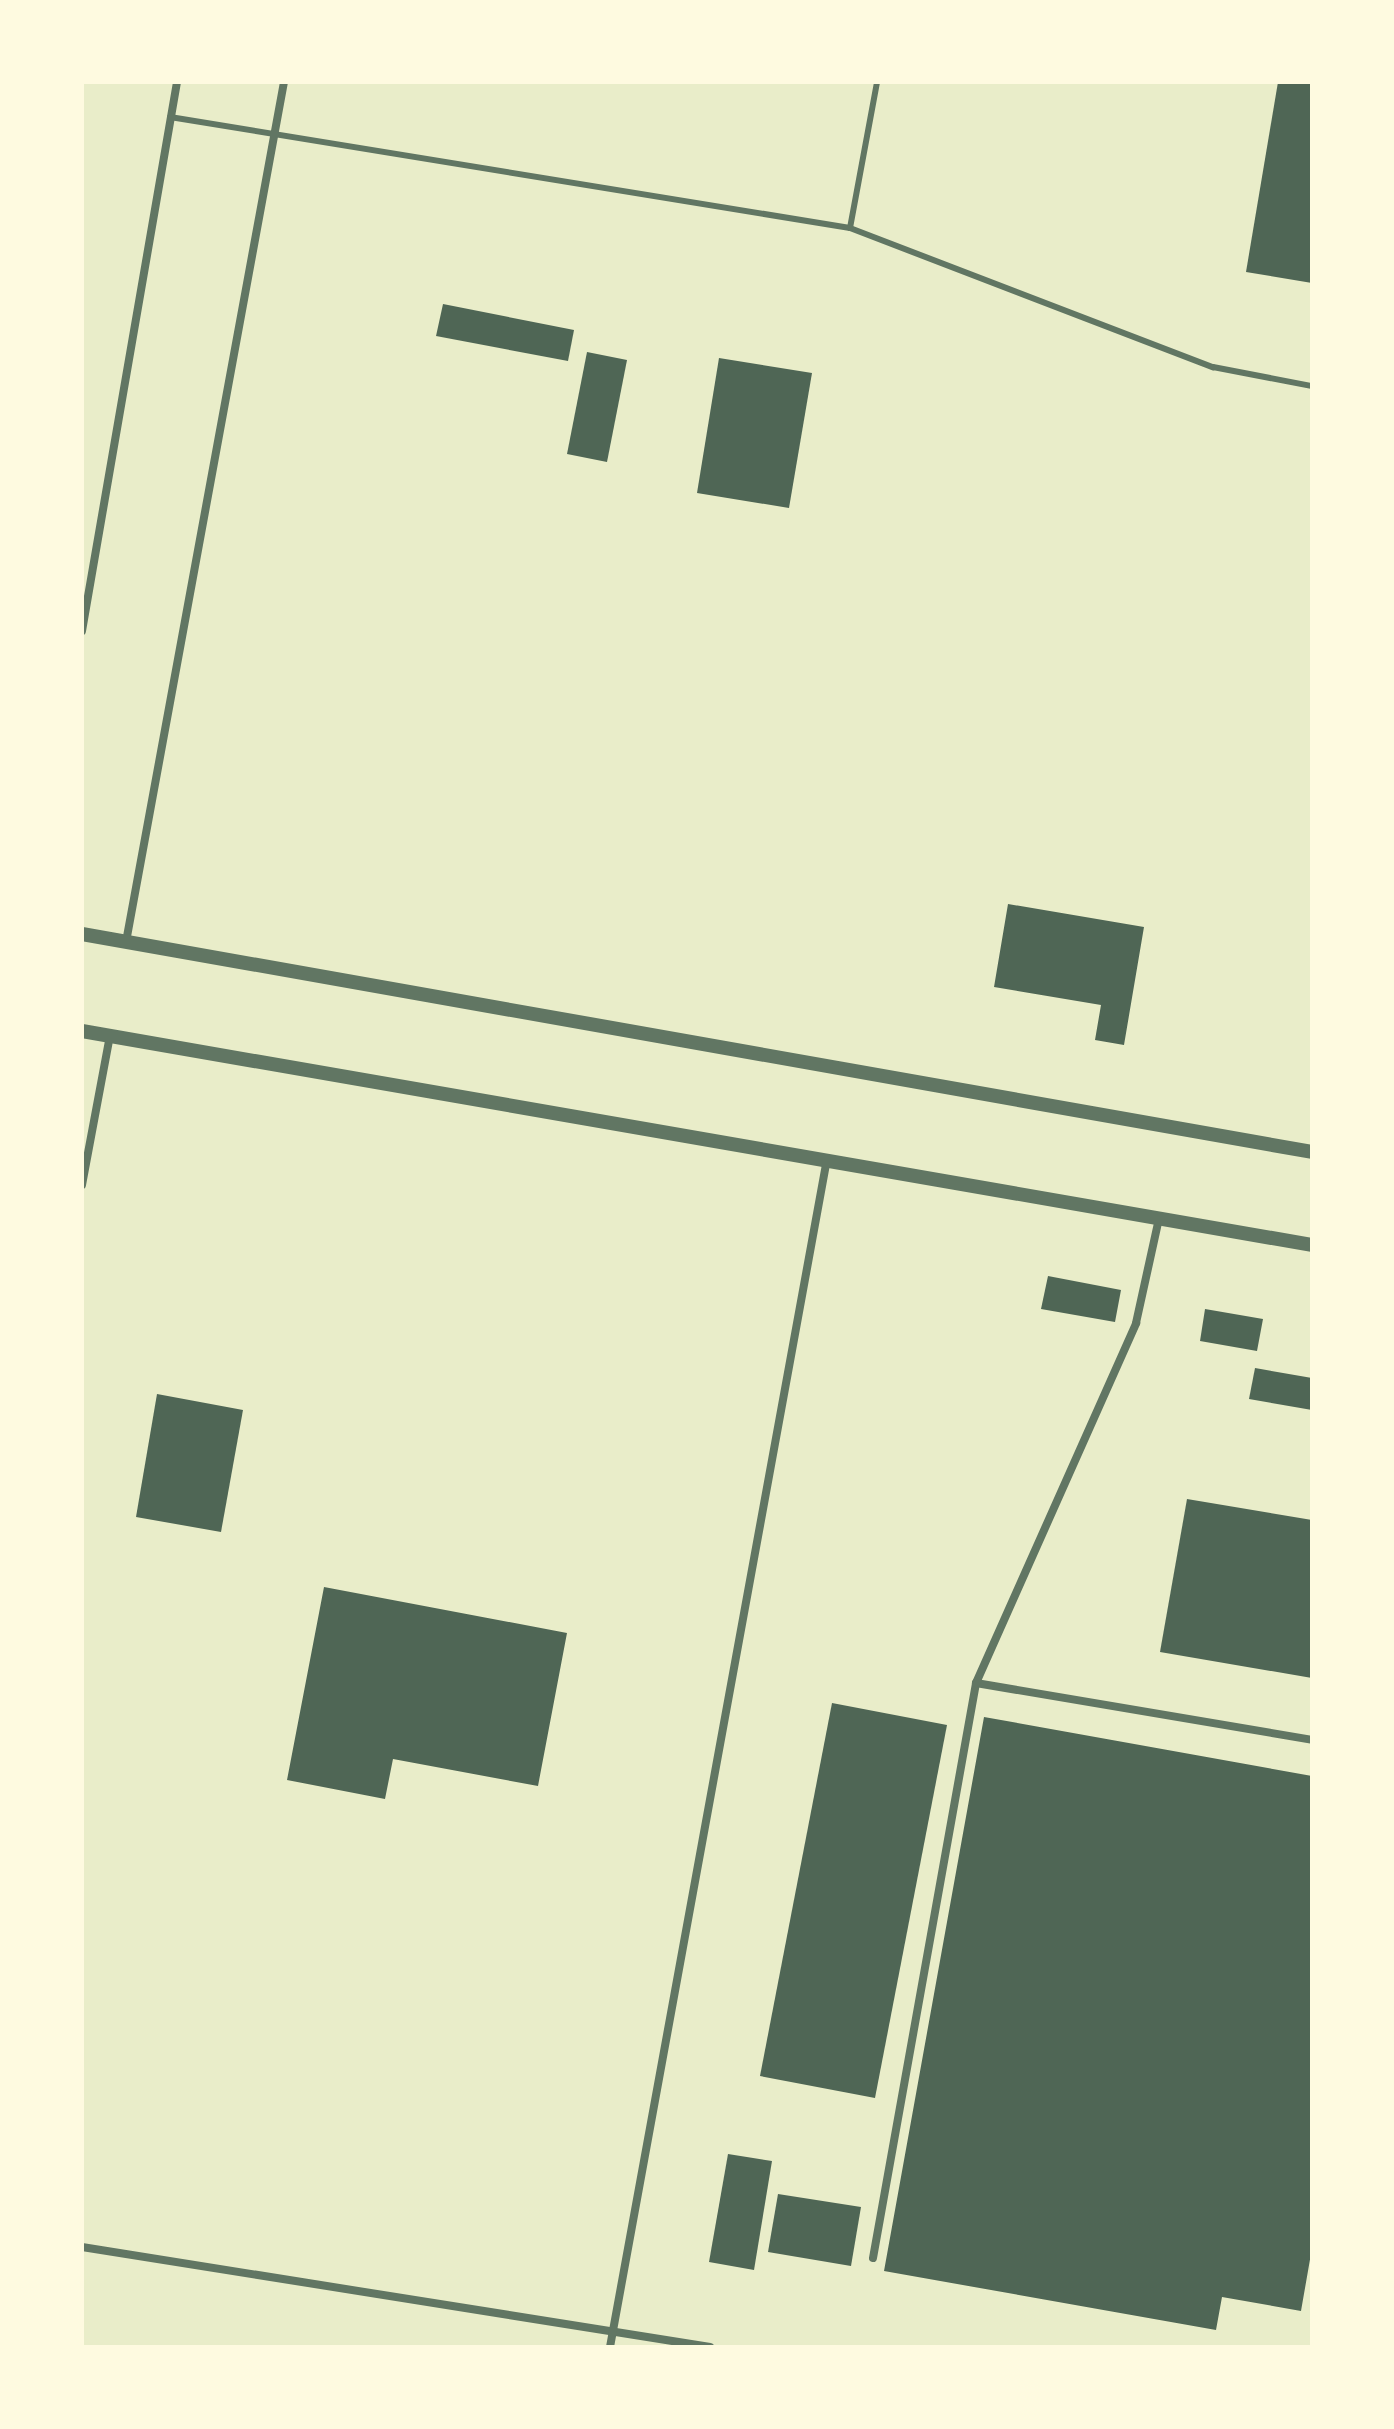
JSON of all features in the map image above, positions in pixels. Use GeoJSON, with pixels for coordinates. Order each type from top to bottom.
{"type":"FeatureCollection","features":[{"type":"Feature","properties":{"kind":"street"},"geometry":{"type":"LineString","coordinates":[[82,631],[177,82]]}},
{"type":"Feature","properties":{"kind":"street"},"geometry":{"type":"LineString","coordinates":[[126,942],[284,82]]}},
{"type":"Feature","properties":{"kind":"street"},"geometry":{"type":"LineString","coordinates":[[82,934],[1312,1152]]}},
{"type":"Feature","properties":{"kind":"street"},"geometry":{"type":"LineString","coordinates":[[82,1031],[1312,1245]]}},
{"type":"Feature","properties":{"kind":"street"},"geometry":{"type":"LineString","coordinates":[[82,1185],[110,1035]]}},
{"type":"Feature","properties":{"kind":"street"},"geometry":{"type":"LineString","coordinates":[[610,2347],[827,1159]]}},
{"type":"Feature","properties":{"kind":"street"},"geometry":{"type":"LineString","coordinates":[[873,2258],[976,1683],[1136,1323],[1160,1217]]}},
{"type":"Feature","properties":{"kind":"street"},"geometry":{"type":"LineString","coordinates":[[976,1683],[1312,1740]]}},
{"type":"Feature","properties":{"kind":"street"},"geometry":{"type":"LineString","coordinates":[[82,2247],[710,2347]]}},
{"type":"Feature","properties":{"kind":"lane"},"geometry":{"type":"LineString","coordinates":[[850,228],[877,82]]}},
{"type":"Feature","properties":{"kind":"lane"},"geometry":{"type":"LineString","coordinates":[[170,117],[850,228],[1213,367],[1312,386]]}},
{"type":"Feature","properties":{"kind":"building"},"geometry":{"type":"Polygon","coordinates":[[[1278,82],[1312,82],[1312,283],[1246,272],[1278,82]]]}},
{"type":"Feature","properties":{"kind":"building"},"geometry":{"type":"Polygon","coordinates":[[[443,304],[574,330],[568,361],[436,336],[443,304]]]}},
{"type":"Feature","properties":{"kind":"building"},"geometry":{"type":"Polygon","coordinates":[[[587,352],[627,360],[607,462],[567,454],[587,352]]]}},
{"type":"Feature","properties":{"kind":"building"},"geometry":{"type":"Polygon","coordinates":[[[719,358],[812,373],[789,508],[697,493],[719,358]]]}},
{"type":"Feature","properties":{"kind":"building"},"geometry":{"type":"Polygon","coordinates":[[[1008,904],[1144,927],[1124,1045],[1095,1040],[1101,1005],[994,987],[1008,904]]]}},
{"type":"Feature","properties":{"kind":"building"},"geometry":{"type":"Polygon","coordinates":[[[1048,1276],[1121,1290],[1115,1322],[1041,1309],[1048,1276]]]}},
{"type":"Feature","properties":{"kind":"building"},"geometry":{"type":"Polygon","coordinates":[[[1205,1309],[1263,1319],[1257,1351],[1200,1341],[1205,1309]]]}},
{"type":"Feature","properties":{"kind":"building"},"geometry":{"type":"Polygon","coordinates":[[[1255,1368],[1312,1378],[1312,1410],[1249,1399],[1255,1368]]]}},
{"type":"Feature","properties":{"kind":"building"},"geometry":{"type":"Polygon","coordinates":[[[157,1394],[243,1410],[221,1532],[136,1517],[157,1394]]]}},
{"type":"Feature","properties":{"kind":"building"},"geometry":{"type":"Polygon","coordinates":[[[1187,1499],[1312,1520],[1312,1678],[1160,1652],[1187,1499]]]}},
{"type":"Feature","properties":{"kind":"building"},"geometry":{"type":"Polygon","coordinates":[[[324,1587],[567,1633],[538,1786],[393,1759],[385,1799],[287,1780],[324,1587]]]}},
{"type":"Feature","properties":{"kind":"building"},"geometry":{"type":"Polygon","coordinates":[[[832,1703],[947,1725],[875,2098],[760,2076],[832,1703]]]}},
{"type":"Feature","properties":{"kind":"building"},"geometry":{"type":"Polygon","coordinates":[[[984,1717],[1312,1776],[1312,2248],[1301,2311],[1222,2297],[1216,2330],[884,2271],[984,1717]]]}},
{"type":"Feature","properties":{"kind":"building"},"geometry":{"type":"Polygon","coordinates":[[[728,2154],[772,2161],[754,2270],[709,2262],[728,2154]]]}},
{"type":"Feature","properties":{"kind":"building"},"geometry":{"type":"Polygon","coordinates":[[[778,2194],[861,2207],[851,2266],[768,2252],[778,2194]]]}}]}
